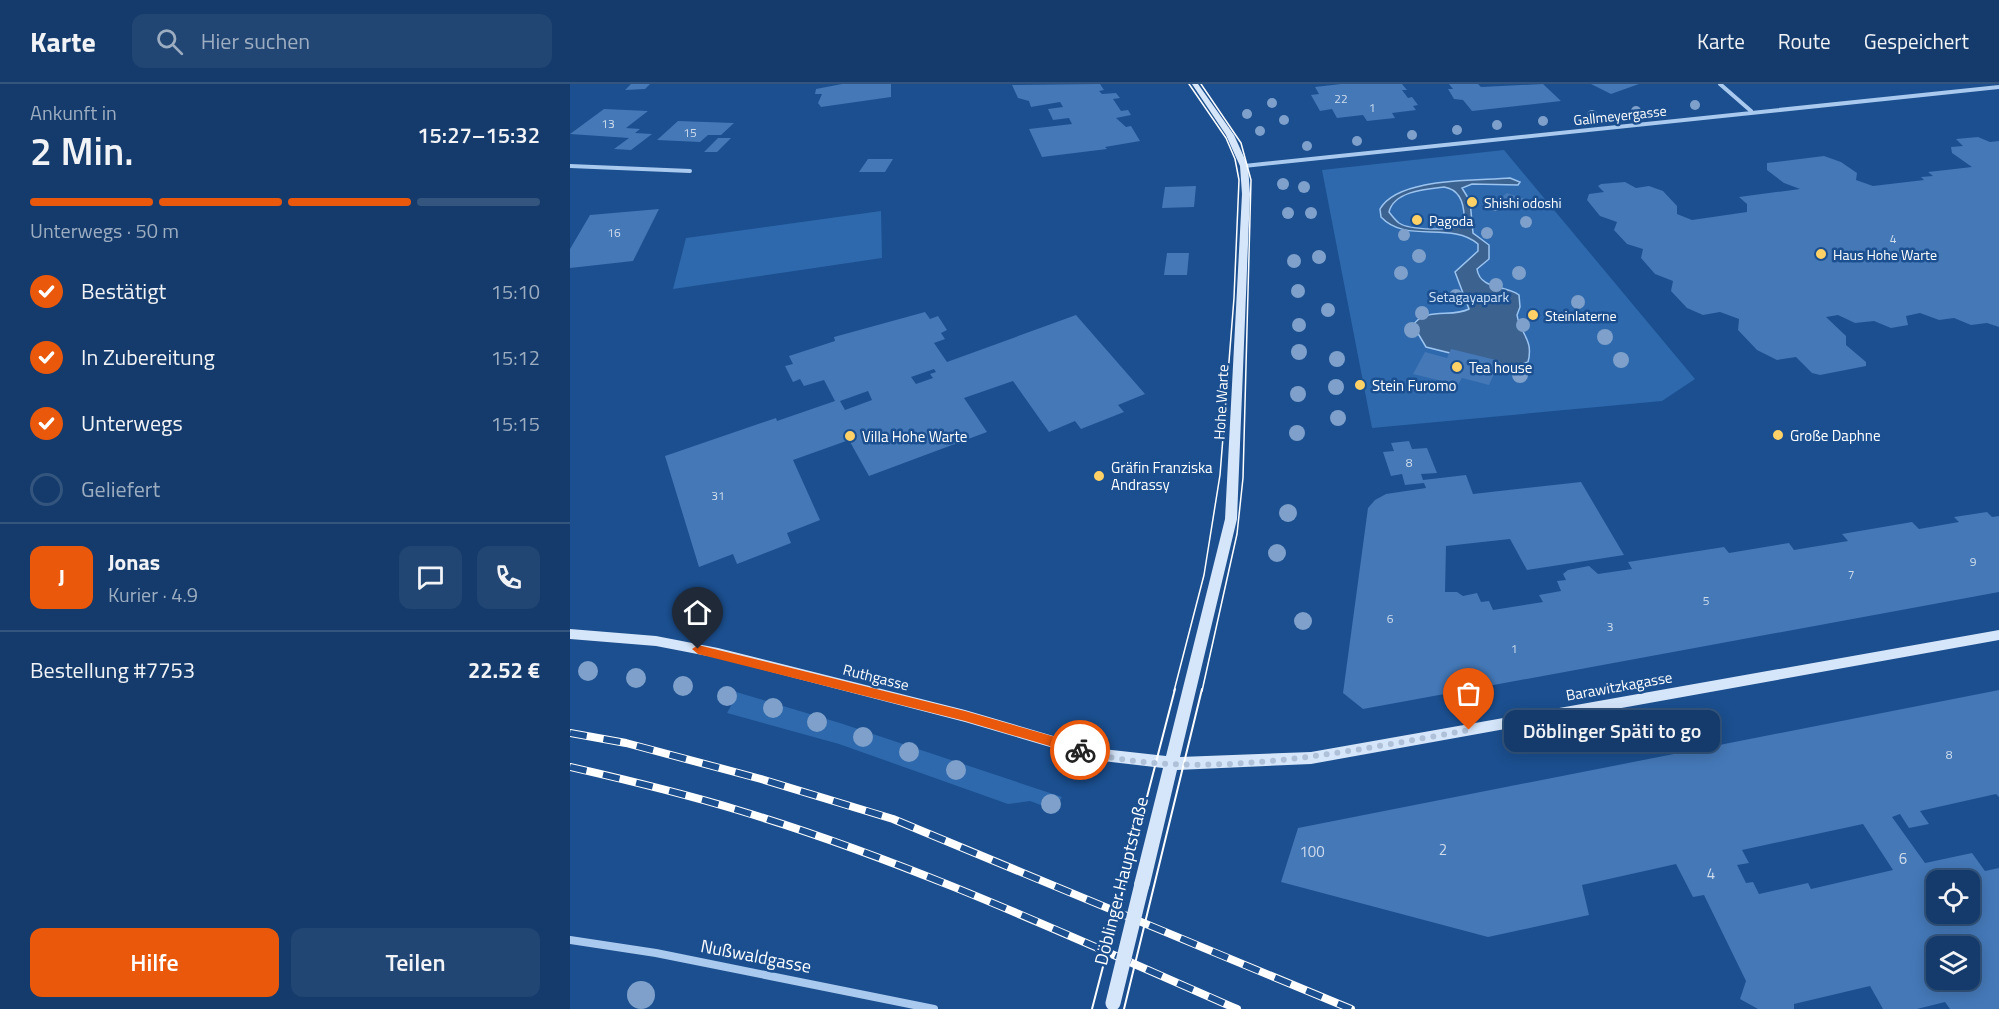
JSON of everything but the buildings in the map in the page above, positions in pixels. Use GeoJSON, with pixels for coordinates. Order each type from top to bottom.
{"type":"FeatureCollection","features":[{"type":"Feature","properties":{"kind":"main road","name":"Hohe Warte"},"geometry":{"type":"LineString","coordinates":[[1172,764],[1231,519],[1242,289],[1244,166],[1230,135],[1195,84]]}},
{"type":"Feature","properties":{"kind":"main road","name":"Ruthgasse"},"geometry":{"type":"LineString","coordinates":[[570,634],[656,641],[718,654],[965,716],[1094,754],[1172,764]]}},
{"type":"Feature","properties":{"kind":"main road","name":"Barawitzkagasse"},"geometry":{"type":"LineString","coordinates":[[1172,764],[1311,758],[1999,635]]}},
{"type":"Feature","properties":{"kind":"main road","name":"Döblinger Hauptstraße"},"geometry":{"type":"LineString","coordinates":[[1112,1006],[1172,764]]}},
{"type":"Feature","properties":{"kind":"street"},"geometry":{"type":"LineString","coordinates":[[1720,84],[1751,111]]}},
{"type":"Feature","properties":{"kind":"street","name":"Gallmeyergasse"},"geometry":{"type":"LineString","coordinates":[[1244,166],[1751,111],[1999,87]]}},
{"type":"Feature","properties":{"kind":"street"},"geometry":{"type":"LineString","coordinates":[[570,166],[690,171]]}},
{"type":"Feature","properties":{"kind":"street","name":"Nußwaldgasse"},"geometry":{"type":"LineString","coordinates":[[570,940],[656,953],[934,1009]]}},
{"type":"Feature","properties":{"kind":"green space","name":"Setagayapark"},"geometry":{"type":"Polygon","coordinates":[[[1504,150],[1695,379],[1662,401],[1372,428],[1322,170],[1504,150]]]}},
{"type":"Feature","properties":{"kind":"green space"},"geometry":{"type":"Polygon","coordinates":[[[881,211],[882,258],[673,289],[686,238],[881,211]]]}},
{"type":"Feature","properties":{"kind":"green space"},"geometry":{"type":"Polygon","coordinates":[[[726,689],[840,723],[1062,797],[1054,810],[1030,801],[1008,804],[839,744],[727,713],[732,704],[717,700],[726,689]]]}},
{"type":"Feature","properties":{"kind":"shaded area"},"geometry":{"type":"Polygon","coordinates":[[[1510,178],[1520,182],[1518,185],[1472,184],[1462,188],[1470,201],[1473,233],[1489,245],[1489,259],[1477,269],[1479,276],[1488,284],[1519,295],[1520,307],[1517,315],[1528,342],[1529,354],[1528,362],[1510,368],[1426,347],[1413,325],[1418,320],[1432,314],[1455,313],[1469,309],[1455,272],[1478,251],[1478,244],[1467,237],[1455,234],[1416,231],[1391,225],[1381,217],[1380,209],[1389,199],[1403,191],[1420,186],[1510,178]],[[1444,187],[1404,195],[1392,205],[1389,212],[1399,223],[1412,227],[1442,229],[1459,226],[1464,223],[1463,205],[1459,195],[1444,187]]]}},
{"type":"Feature","properties":{"kind":"tram line"},"geometry":{"type":"LineString","coordinates":[[1174,691],[1204,575],[1220,475],[1234,298],[1239,180],[1235,159],[1226,138],[1189,84]]}},
{"type":"Feature","properties":{"kind":"tram line"},"geometry":{"type":"LineString","coordinates":[[1201,84],[1241,143],[1251,180],[1243,478],[1237,534],[1202,691]]}},
{"type":"Feature","properties":{"kind":"tram line"},"geometry":{"type":"LineString","coordinates":[[1092,1009],[1175,689]]}},
{"type":"Feature","properties":{"kind":"tram line"},"geometry":{"type":"LineString","coordinates":[[1124,1009],[1202,689]]}},
{"type":"Feature","properties":{"kind":"railway"},"geometry":{"type":"LineString","coordinates":[[570,733],[626,743],[761,779],[893,819],[1351,1009]]}},
{"type":"Feature","properties":{"kind":"railway"},"geometry":{"type":"LineString","coordinates":[[570,767],[720,805],[867,853],[992,903],[1237,1009]]}},
{"type":"Feature","properties":{"kind":"way so far"},"geometry":{"type":"LineString","coordinates":[[1080,750],[1094,754],[1183,765],[1311,758],[1469,730]]}},
{"type":"Feature","properties":{"kind":"place","name":"Shishi odoshi"},"geometry":{"type":"Point","coordinates":[1472,202]}},
{"type":"Feature","properties":{"kind":"place","name":"Pagoda"},"geometry":{"type":"Point","coordinates":[1417,220]}},
{"type":"Feature","properties":{"kind":"place","name":"Haus Hohe Warte"},"geometry":{"type":"Point","coordinates":[1821,254]}},
{"type":"Feature","properties":{"kind":"place","name":"Steinlaterne"},"geometry":{"type":"Point","coordinates":[1533,315]}},
{"type":"Feature","properties":{"kind":"place","name":"Tea house"},"geometry":{"type":"Point","coordinates":[1457,367]}},
{"type":"Feature","properties":{"kind":"place","name":"Stein Furomo"},"geometry":{"type":"Point","coordinates":[1360,385]}},
{"type":"Feature","properties":{"kind":"place","name":"Große Daphne"},"geometry":{"type":"Point","coordinates":[1778,435]}},
{"type":"Feature","properties":{"kind":"place","name":"Villa Hohe Warte"},"geometry":{"type":"Point","coordinates":[850,436]}},
{"type":"Feature","properties":{"kind":"place","name":"Gräfin Franziska Andrassy"},"geometry":{"type":"Point","coordinates":[1099,476]}},
{"type":"Feature","properties":{"kind":"place","name":"Döblinger Späti to go"},"geometry":{"type":"Point","coordinates":[1469,730]}},
{"type":"Feature","properties":{"kind":"route"},"geometry":{"type":"LineString","coordinates":[[698,649],[965,716],[1080,750]]}}]}
